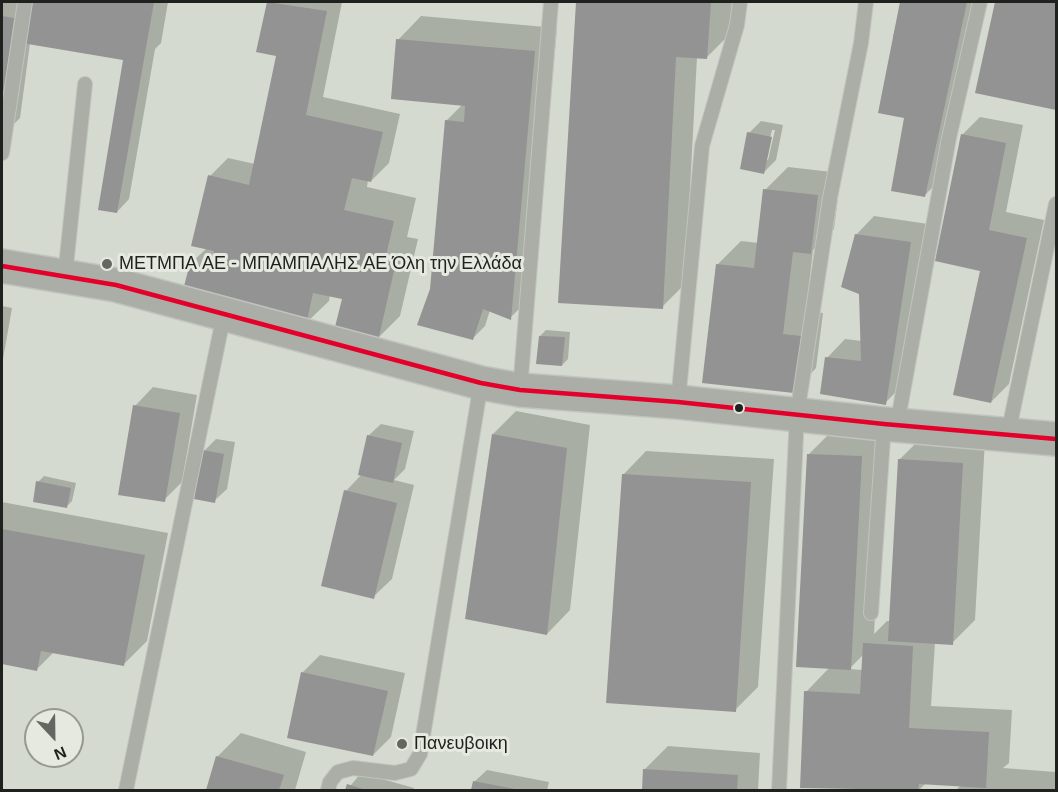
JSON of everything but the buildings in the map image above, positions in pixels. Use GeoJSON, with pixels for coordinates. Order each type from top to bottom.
{"type":"FeatureCollection","features":[{"type":"Feature","properties":{"kind":"street"},"geometry":{"type":"LineString","coordinates":[[2,266],[116,285],[481,382],[520,390],[678,402],[797,416],[1056,439]]}},
{"type":"Feature","properties":{"kind":"lane"},"geometry":{"type":"LineString","coordinates":[[2,153],[25,2]]}},
{"type":"Feature","properties":{"kind":"lane"},"geometry":{"type":"LineString","coordinates":[[520,390],[551,2]]}},
{"type":"Feature","properties":{"kind":"lane"},"geometry":{"type":"LineString","coordinates":[[678,402],[702,146],[737,25],[740,2]]}},
{"type":"Feature","properties":{"kind":"lane"},"geometry":{"type":"LineString","coordinates":[[779,790],[797,416],[830,198],[861,43],[866,2]]}},
{"type":"Feature","properties":{"kind":"lane"},"geometry":{"type":"LineString","coordinates":[[871,613],[890,425],[949,138],[980,2]]}},
{"type":"Feature","properties":{"kind":"lane"},"geometry":{"type":"LineString","coordinates":[[65,276],[85,84]]}},
{"type":"Feature","properties":{"kind":"lane"},"geometry":{"type":"LineString","coordinates":[[1008,435],[1056,204]]}},
{"type":"Feature","properties":{"kind":"lane"},"geometry":{"type":"LineString","coordinates":[[126,790],[224,314]]}},
{"type":"Feature","properties":{"kind":"lane"},"geometry":{"type":"LineString","coordinates":[[328,790],[330,782],[338,772],[353,768],[395,773],[411,769],[420,754],[481,382]]}},
{"type":"Feature","properties":{"kind":"shaded area"},"geometry":{"type":"Polygon","coordinates":[[[2,2],[1056,2],[1056,790],[2,790],[2,2]]]}},
{"type":"Feature","properties":{"kind":"transit line"},"geometry":{"type":"LineString","coordinates":[[2,266],[116,285],[481,383],[520,390],[678,402],[884,424],[1056,439]]}},
{"type":"Feature","properties":{"kind":"place","name":"ΜΕΤΜΠΑ ΑΕ - ΜΠΑΜΠΑΛΗΣ ΑΕ Όλη την Ελλάδα"},"geometry":{"type":"Point","coordinates":[107,264]}},
{"type":"Feature","properties":{"kind":"place","name":"Πανευβοικη"},"geometry":{"type":"Point","coordinates":[402,744]}}]}
